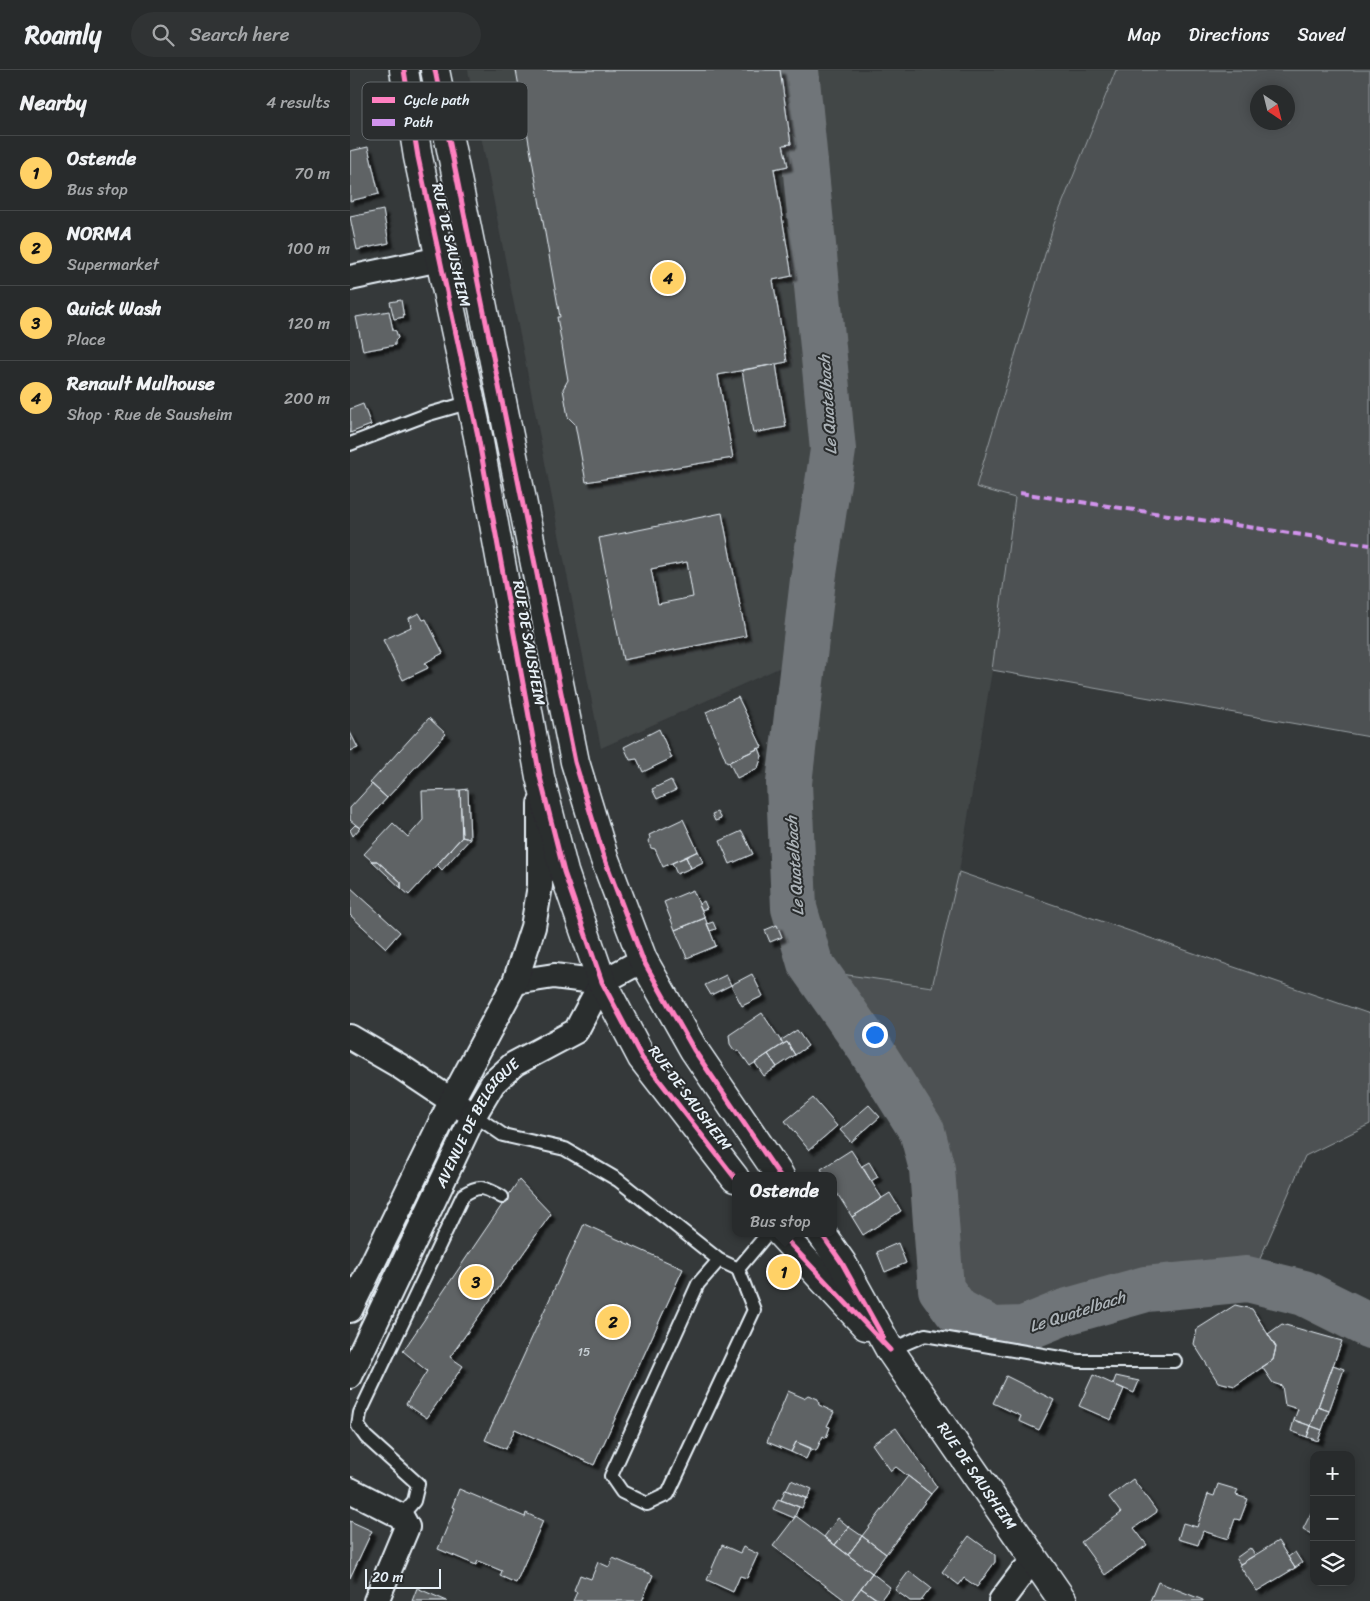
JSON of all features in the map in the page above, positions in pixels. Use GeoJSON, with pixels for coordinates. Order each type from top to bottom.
{"type":"FeatureCollection","features":[{"type":"Feature","properties":{"kind":"main road","name":"RUE DE SAUSHEIM"},"geometry":{"type":"LineString","coordinates":[[415,140],[471,402],[540,777],[564,872],[602,982],[642,1058],[732,1174]]}},
{"type":"Feature","properties":{"kind":"main road","name":"RUE DE SAUSHEIM"},"geometry":{"type":"LineString","coordinates":[[449,140],[575,762],[604,857],[643,960],[694,1050],[777,1172]]}},
{"type":"Feature","properties":{"kind":"main road"},"geometry":{"type":"LineString","coordinates":[[440,259],[472,253]]}},
{"type":"Feature","properties":{"kind":"main road","name":"RUE DE SAUSHEIM"},"geometry":{"type":"LineString","coordinates":[[784,1237],[890,1350]]}},
{"type":"Feature","properties":{"kind":"main road","name":"RUE DE SAUSHEIM"},"geometry":{"type":"LineString","coordinates":[[824,1237],[842,1263],[890,1350],[1063,1601]]}},
{"type":"Feature","properties":{"kind":"street"},"geometry":{"type":"LineString","coordinates":[[350,278],[440,259]]}},
{"type":"Feature","properties":{"kind":"street","name":"AVENUE DE BELGIQUE"},"geometry":{"type":"LineString","coordinates":[[350,1310],[452,1100],[515,982],[533,927],[540,886],[540,777]]}},
{"type":"Feature","properties":{"kind":"street"},"geometry":{"type":"LineString","coordinates":[[515,982],[554,976],[602,982],[643,960]]}},
{"type":"Feature","properties":{"kind":"street","name":"AVENUE DE BELGIQUE"},"geometry":{"type":"LineString","coordinates":[[350,1376],[474,1116],[492,1083],[514,1064],[576,1031],[602,982]]}},
{"type":"Feature","properties":{"kind":"street"},"geometry":{"type":"LineString","coordinates":[[350,1037],[398,1064],[474,1116]]}},
{"type":"Feature","properties":{"kind":"street"},"geometry":{"type":"LineString","coordinates":[[350,1490],[401,1516],[407,1527],[376,1601]]}},
{"type":"Feature","properties":{"kind":"street"},"geometry":{"type":"LineString","coordinates":[[1000,1601],[1022,1573],[1036,1560]]}},
{"type":"Feature","properties":{"kind":"lane"},"geometry":{"type":"LineString","coordinates":[[350,444],[429,414],[471,402]]}},
{"type":"Feature","properties":{"kind":"lane"},"geometry":{"type":"LineString","coordinates":[[474,1116],[503,1135],[565,1149],[618,1180],[719,1260],[738,1269],[754,1310],[668,1494],[647,1504],[622,1492],[611,1476],[698,1284],[719,1260]]}},
{"type":"Feature","properties":{"kind":"lane"},"geometry":{"type":"LineString","coordinates":[[401,1516],[414,1501],[418,1484],[366,1437],[358,1426],[360,1413],[463,1195],[473,1188],[483,1187],[502,1198]]}},
{"type":"Feature","properties":{"kind":"lane"},"geometry":{"type":"LineString","coordinates":[[738,1269],[765,1237]]}},
{"type":"Feature","properties":{"kind":"lane"},"geometry":{"type":"LineString","coordinates":[[890,1350],[925,1335],[1078,1361],[1175,1361]]}},
{"type":"Feature","properties":{"kind":"shaded area"},"geometry":{"type":"Polygon","coordinates":[[[468,70],[1116,70],[1054,224],[976,487],[1015,498],[992,670],[959,872],[933,987],[820,971],[790,663],[601,748],[482,140],[528,140],[528,82],[470,82],[468,70]]]}},
{"type":"Feature","properties":{"kind":"shaded area"},"geometry":{"type":"Polygon","coordinates":[[[1116,70],[1370,70],[1370,737],[992,670],[1015,498],[976,487],[1054,224],[1116,70]]]}},
{"type":"Feature","properties":{"kind":"shaded area"},"geometry":{"type":"Polygon","coordinates":[[[959,872],[1370,1014],[1370,1124],[1305,1156],[1256,1268],[1144,1281],[1001,1313],[952,1283],[936,1128],[820,971],[932,987],[959,872]]]}},
{"type":"Feature","properties":{"kind":"building"},"geometry":{"type":"Polygon","coordinates":[[[516,70],[780,70],[791,144],[783,145],[788,166],[774,169],[792,276],[773,280],[787,362],[718,375],[733,458],[586,482],[575,424],[568,417],[563,389],[568,380],[557,317],[560,317],[528,137],[528,82],[518,82],[516,70]]]}},
{"type":"Feature","properties":{"kind":"building"},"geometry":{"type":"Polygon","coordinates":[[[368,147],[379,194],[350,201],[350,151],[368,147]]]}},
{"type":"Feature","properties":{"kind":"building"},"geometry":{"type":"Polygon","coordinates":[[[383,210],[389,243],[357,250],[350,217],[383,210]]]}},
{"type":"Feature","properties":{"kind":"building"},"geometry":{"type":"Polygon","coordinates":[[[401,300],[404,317],[394,319],[390,302],[401,300]]]}},
{"type":"Feature","properties":{"kind":"building"},"geometry":{"type":"Polygon","coordinates":[[[389,311],[393,330],[396,331],[398,338],[395,341],[395,345],[363,351],[356,317],[389,311]]]}},
{"type":"Feature","properties":{"kind":"building"},"geometry":{"type":"Polygon","coordinates":[[[776,364],[786,427],[753,433],[742,370],[776,364]]]}},
{"type":"Feature","properties":{"kind":"building"},"geometry":{"type":"Polygon","coordinates":[[[363,404],[371,425],[350,433],[350,409],[363,404]]]}},
{"type":"Feature","properties":{"kind":"building"},"geometry":{"type":"Polygon","coordinates":[[[722,513],[746,636],[623,660],[599,538],[722,513]],[[687,562],[651,569],[658,604],[693,597],[687,562]]]}},
{"type":"Feature","properties":{"kind":"building"},"geometry":{"type":"Polygon","coordinates":[[[419,613],[423,620],[426,619],[443,653],[425,663],[428,668],[403,680],[383,640],[411,627],[409,618],[419,613]]]}},
{"type":"Feature","properties":{"kind":"building"},"geometry":{"type":"Polygon","coordinates":[[[738,697],[762,747],[727,763],[706,712],[738,697]]]}},
{"type":"Feature","properties":{"kind":"building"},"geometry":{"type":"Polygon","coordinates":[[[429,718],[446,734],[387,798],[370,783],[429,718]]]}},
{"type":"Feature","properties":{"kind":"building"},"geometry":{"type":"Polygon","coordinates":[[[659,729],[672,758],[643,772],[637,759],[630,760],[624,747],[659,729]]]}},
{"type":"Feature","properties":{"kind":"building"},"geometry":{"type":"Polygon","coordinates":[[[350,732],[358,748],[350,751],[350,732]]]}},
{"type":"Feature","properties":{"kind":"building"},"geometry":{"type":"Polygon","coordinates":[[[759,748],[762,756],[758,768],[737,778],[729,762],[759,748]]]}},
{"type":"Feature","properties":{"kind":"building"},"geometry":{"type":"Polygon","coordinates":[[[671,780],[676,790],[657,799],[652,789],[671,780]]]}},
{"type":"Feature","properties":{"kind":"building"},"geometry":{"type":"Polygon","coordinates":[[[372,784],[387,798],[360,828],[350,820],[350,808],[372,784]]]}},
{"type":"Feature","properties":{"kind":"building"},"geometry":{"type":"Polygon","coordinates":[[[468,789],[470,839],[462,837],[460,790],[468,789]]]}},
{"type":"Feature","properties":{"kind":"building"},"geometry":{"type":"Polygon","coordinates":[[[460,790],[462,837],[409,895],[401,888],[401,882],[377,861],[372,861],[364,854],[393,823],[408,837],[423,820],[422,791],[460,790]]]}},
{"type":"Feature","properties":{"kind":"building"},"geometry":{"type":"Polygon","coordinates":[[[717,812],[721,819],[715,821],[712,814],[717,812]]]}},
{"type":"Feature","properties":{"kind":"building"},"geometry":{"type":"Polygon","coordinates":[[[683,819],[698,851],[663,867],[655,849],[651,848],[648,841],[649,835],[683,819]]]}},
{"type":"Feature","properties":{"kind":"building"},"geometry":{"type":"Polygon","coordinates":[[[355,825],[360,828],[353,836],[350,830],[355,825]]]}},
{"type":"Feature","properties":{"kind":"building"},"geometry":{"type":"Polygon","coordinates":[[[742,831],[753,854],[730,864],[720,841],[742,831]]]}},
{"type":"Feature","properties":{"kind":"building"},"geometry":{"type":"Polygon","coordinates":[[[462,837],[470,839],[442,870],[437,865],[462,837]]]}},
{"type":"Feature","properties":{"kind":"building"},"geometry":{"type":"Polygon","coordinates":[[[698,851],[703,862],[691,868],[686,857],[698,851]]]}},
{"type":"Feature","properties":{"kind":"building"},"geometry":{"type":"Polygon","coordinates":[[[686,857],[691,868],[677,874],[672,863],[686,857]]]}},
{"type":"Feature","properties":{"kind":"building"},"geometry":{"type":"Polygon","coordinates":[[[372,861],[377,861],[401,882],[401,888],[372,861]]]}},
{"type":"Feature","properties":{"kind":"building"},"geometry":{"type":"Polygon","coordinates":[[[350,887],[400,932],[386,948],[350,915],[350,887]]]}},
{"type":"Feature","properties":{"kind":"building"},"geometry":{"type":"Polygon","coordinates":[[[693,890],[705,918],[675,930],[664,902],[693,890]]]}},
{"type":"Feature","properties":{"kind":"building"},"geometry":{"type":"Polygon","coordinates":[[[704,901],[707,908],[702,910],[699,904],[704,901]]]}},
{"type":"Feature","properties":{"kind":"building"},"geometry":{"type":"Polygon","coordinates":[[[705,918],[716,946],[687,958],[675,930],[705,918]]]}},
{"type":"Feature","properties":{"kind":"building"},"geometry":{"type":"Polygon","coordinates":[[[713,922],[716,929],[710,931],[707,924],[713,922]]]}},
{"type":"Feature","properties":{"kind":"building"},"geometry":{"type":"Polygon","coordinates":[[[777,925],[782,937],[770,942],[765,930],[777,925]]]}},
{"type":"Feature","properties":{"kind":"building"},"geometry":{"type":"Polygon","coordinates":[[[752,974],[763,996],[742,1006],[731,985],[752,974]]]}},
{"type":"Feature","properties":{"kind":"building"},"geometry":{"type":"Polygon","coordinates":[[[726,975],[731,985],[711,995],[705,985],[726,975]]]}},
{"type":"Feature","properties":{"kind":"building"},"geometry":{"type":"Polygon","coordinates":[[[762,1013],[783,1044],[750,1066],[740,1052],[734,1050],[730,1044],[729,1035],[762,1013]]]}},
{"type":"Feature","properties":{"kind":"building"},"geometry":{"type":"Polygon","coordinates":[[[797,1030],[808,1046],[795,1055],[787,1042],[783,1044],[780,1041],[797,1030]]]}},
{"type":"Feature","properties":{"kind":"building"},"geometry":{"type":"Polygon","coordinates":[[[787,1042],[795,1055],[777,1067],[768,1054],[787,1042]]]}},
{"type":"Feature","properties":{"kind":"building"},"geometry":{"type":"Polygon","coordinates":[[[768,1054],[777,1067],[764,1076],[755,1063],[768,1054]]]}},
{"type":"Feature","properties":{"kind":"building"},"geometry":{"type":"Polygon","coordinates":[[[813,1098],[837,1126],[809,1150],[785,1121],[813,1098]]]}},
{"type":"Feature","properties":{"kind":"building"},"geometry":{"type":"Polygon","coordinates":[[[869,1105],[880,1117],[851,1142],[840,1130],[869,1105]]]}},
{"type":"Feature","properties":{"kind":"building"},"geometry":{"type":"Polygon","coordinates":[[[851,1150],[882,1198],[852,1217],[837,1193],[837,1172],[823,1172],[821,1169],[851,1150]]]}},
{"type":"Feature","properties":{"kind":"building"},"geometry":{"type":"Polygon","coordinates":[[[869,1162],[878,1177],[871,1181],[862,1166],[869,1162]]]}},
{"type":"Feature","properties":{"kind":"building"},"geometry":{"type":"Polygon","coordinates":[[[519,1180],[551,1214],[450,1357],[463,1366],[427,1418],[406,1404],[427,1371],[403,1351],[519,1180]]]}},
{"type":"Feature","properties":{"kind":"building"},"geometry":{"type":"Polygon","coordinates":[[[890,1193],[901,1211],[863,1235],[852,1217],[890,1193]]]}},
{"type":"Feature","properties":{"kind":"building"},"geometry":{"type":"Polygon","coordinates":[[[584,1224],[683,1269],[594,1465],[515,1429],[506,1449],[485,1440],[584,1224]]]}},
{"type":"Feature","properties":{"kind":"building"},"geometry":{"type":"Polygon","coordinates":[[[898,1243],[906,1263],[885,1272],[877,1252],[898,1243]]]}},
{"type":"Feature","properties":{"kind":"building"},"geometry":{"type":"Polygon","coordinates":[[[1235,1305],[1252,1309],[1276,1347],[1273,1360],[1235,1386],[1218,1382],[1194,1344],[1197,1329],[1235,1305]]]}},
{"type":"Feature","properties":{"kind":"building"},"geometry":{"type":"Polygon","coordinates":[[[1282,1324],[1342,1341],[1311,1426],[1294,1420],[1298,1409],[1285,1405],[1282,1386],[1273,1383],[1262,1367],[1273,1360],[1276,1347],[1268,1334],[1282,1324]]]}},
{"type":"Feature","properties":{"kind":"building"},"geometry":{"type":"Polygon","coordinates":[[[1333,1365],[1344,1369],[1329,1411],[1318,1407],[1333,1365]]]}},
{"type":"Feature","properties":{"kind":"building"},"geometry":{"type":"Polygon","coordinates":[[[1093,1375],[1124,1389],[1111,1420],[1079,1406],[1093,1375]]]}},
{"type":"Feature","properties":{"kind":"building"},"geometry":{"type":"Polygon","coordinates":[[[1006,1376],[1054,1400],[1039,1430],[1019,1421],[1021,1416],[993,1403],[1006,1376]]]}},
{"type":"Feature","properties":{"kind":"building"},"geometry":{"type":"Polygon","coordinates":[[[1116,1376],[1139,1381],[1134,1393],[1113,1384],[1116,1376]]]}},
{"type":"Feature","properties":{"kind":"building"},"geometry":{"type":"Polygon","coordinates":[[[788,1391],[804,1398],[808,1395],[818,1399],[819,1405],[834,1412],[827,1426],[830,1427],[826,1438],[823,1436],[816,1451],[796,1442],[791,1452],[767,1442],[788,1391]]]}},
{"type":"Feature","properties":{"kind":"building"},"geometry":{"type":"Polygon","coordinates":[[[1318,1407],[1329,1411],[1322,1430],[1311,1426],[1318,1407]]]}},
{"type":"Feature","properties":{"kind":"building"},"geometry":{"type":"Polygon","coordinates":[[[1294,1420],[1311,1426],[1307,1437],[1291,1431],[1294,1420]]]}},
{"type":"Feature","properties":{"kind":"building"},"geometry":{"type":"Polygon","coordinates":[[[1311,1426],[1322,1430],[1318,1441],[1307,1437],[1311,1426]]]}},
{"type":"Feature","properties":{"kind":"building"},"geometry":{"type":"Polygon","coordinates":[[[896,1428],[937,1487],[931,1494],[896,1467],[891,1471],[872,1444],[896,1428]]]}},
{"type":"Feature","properties":{"kind":"building"},"geometry":{"type":"Polygon","coordinates":[[[796,1442],[811,1448],[806,1459],[791,1452],[796,1442]]]}},
{"type":"Feature","properties":{"kind":"building"},"geometry":{"type":"Polygon","coordinates":[[[908,1476],[931,1494],[886,1554],[862,1536],[908,1476]]]}},
{"type":"Feature","properties":{"kind":"building"},"geometry":{"type":"Polygon","coordinates":[[[1133,1479],[1157,1512],[1134,1528],[1147,1545],[1105,1575],[1081,1542],[1121,1513],[1109,1497],[1133,1479]]]}},
{"type":"Feature","properties":{"kind":"building"},"geometry":{"type":"Polygon","coordinates":[[[791,1480],[812,1489],[807,1499],[786,1490],[791,1480]]]}},
{"type":"Feature","properties":{"kind":"building"},"geometry":{"type":"Polygon","coordinates":[[[1218,1484],[1238,1490],[1236,1495],[1248,1499],[1240,1520],[1235,1519],[1228,1539],[1203,1531],[1198,1545],[1178,1539],[1183,1523],[1197,1527],[1208,1494],[1214,1496],[1218,1484]]]}},
{"type":"Feature","properties":{"kind":"building"},"geometry":{"type":"Polygon","coordinates":[[[459,1489],[525,1517],[526,1513],[543,1521],[516,1583],[500,1576],[502,1571],[478,1561],[476,1565],[438,1549],[455,1508],[452,1507],[459,1489]]]}},
{"type":"Feature","properties":{"kind":"building"},"geometry":{"type":"Polygon","coordinates":[[[785,1490],[806,1498],[802,1508],[781,1500],[785,1490]]]}},
{"type":"Feature","properties":{"kind":"building"},"geometry":{"type":"Polygon","coordinates":[[[778,1499],[799,1507],[794,1518],[773,1509],[778,1499]]]}},
{"type":"Feature","properties":{"kind":"building"},"geometry":{"type":"Polygon","coordinates":[[[1310,1515],[1310,1533],[1303,1529],[1310,1515]]]}},
{"type":"Feature","properties":{"kind":"building"},"geometry":{"type":"Polygon","coordinates":[[[796,1516],[872,1573],[851,1601],[846,1601],[773,1546],[796,1516]]]}},
{"type":"Feature","properties":{"kind":"building"},"geometry":{"type":"Polygon","coordinates":[[[838,1518],[849,1527],[835,1545],[824,1537],[838,1518]]]}},
{"type":"Feature","properties":{"kind":"building"},"geometry":{"type":"Polygon","coordinates":[[[350,1521],[372,1531],[350,1578],[350,1521]]]}},
{"type":"Feature","properties":{"kind":"building"},"geometry":{"type":"Polygon","coordinates":[[[849,1527],[862,1536],[848,1555],[835,1545],[849,1527]]]}},
{"type":"Feature","properties":{"kind":"building"},"geometry":{"type":"Polygon","coordinates":[[[862,1536],[886,1554],[872,1573],[848,1555],[862,1536]]]}},
{"type":"Feature","properties":{"kind":"building"},"geometry":{"type":"Polygon","coordinates":[[[969,1536],[995,1555],[995,1562],[977,1587],[964,1578],[959,1585],[942,1572],[969,1536]]]}},
{"type":"Feature","properties":{"kind":"building"},"geometry":{"type":"Polygon","coordinates":[[[1278,1541],[1295,1568],[1257,1591],[1239,1565],[1278,1541]]]}},
{"type":"Feature","properties":{"kind":"building"},"geometry":{"type":"Polygon","coordinates":[[[722,1545],[740,1553],[743,1547],[758,1554],[747,1578],[740,1576],[733,1592],[707,1580],[722,1545]]]}},
{"type":"Feature","properties":{"kind":"building"},"geometry":{"type":"Polygon","coordinates":[[[1250,1548],[1255,1555],[1240,1564],[1236,1558],[1250,1548]]]}},
{"type":"Feature","properties":{"kind":"building"},"geometry":{"type":"Polygon","coordinates":[[[1295,1552],[1302,1563],[1295,1568],[1288,1557],[1295,1552]]]}},
{"type":"Feature","properties":{"kind":"building"},"geometry":{"type":"Polygon","coordinates":[[[613,1558],[653,1575],[642,1601],[573,1601],[577,1592],[574,1590],[580,1575],[591,1579],[598,1562],[609,1567],[613,1558]]]}},
{"type":"Feature","properties":{"kind":"building"},"geometry":{"type":"Polygon","coordinates":[[[909,1571],[931,1588],[921,1601],[910,1601],[895,1590],[909,1571]]]}},
{"type":"Feature","properties":{"kind":"building"},"geometry":{"type":"Polygon","coordinates":[[[872,1573],[890,1587],[880,1601],[861,1588],[872,1573]]]}},
{"type":"Feature","properties":{"kind":"building"},"geometry":{"type":"Polygon","coordinates":[[[1158,1582],[1203,1600],[1203,1601],[1150,1601],[1158,1582]]]}},
{"type":"Feature","properties":{"kind":"building"},"geometry":{"type":"Polygon","coordinates":[[[417,1588],[447,1601],[412,1601],[417,1588]]]}},
{"type":"Feature","properties":{"kind":"building"},"geometry":{"type":"Polygon","coordinates":[[[861,1588],[879,1601],[851,1601],[861,1588]]]}},
{"type":"Feature","properties":{"kind":"waterway","name":"Le Quatelbach"},"geometry":{"type":"LineString","coordinates":[[796,70],[833,450],[813,580],[789,783],[794,908],[810,963],[869,1047],[922,1131],[932,1169],[941,1289],[957,1311],[992,1330],[1023,1329],[1065,1312],[1146,1289],[1247,1279],[1304,1293],[1370,1326]]}},
{"type":"Feature","properties":{"kind":"marked path"},"geometry":{"type":"LineString","coordinates":[[1020,493],[1370,545]]}},
{"type":"Feature","properties":{"kind":"cycle path"},"geometry":{"type":"LineString","coordinates":[[404,70],[406,82]]}},
{"type":"Feature","properties":{"kind":"cycle path"},"geometry":{"type":"LineString","coordinates":[[435,70],[437,82]]}},
{"type":"Feature","properties":{"kind":"cycle path"},"geometry":{"type":"LineString","coordinates":[[415,140],[478,436],[540,777],[564,872],[602,982],[642,1058],[732,1174]]}},
{"type":"Feature","properties":{"kind":"cycle path"},"geometry":{"type":"LineString","coordinates":[[449,140],[575,762],[604,857],[643,960],[694,1050],[777,1172]]}},
{"type":"Feature","properties":{"kind":"cycle path"},"geometry":{"type":"LineString","coordinates":[[784,1237],[890,1350]]}},
{"type":"Feature","properties":{"kind":"cycle path"},"geometry":{"type":"LineString","coordinates":[[824,1237],[842,1263],[883,1337]]}},
{"type":"Feature","properties":{"kind":"place","name":"Renault Mulhouse"},"geometry":{"type":"Point","coordinates":[668,278]}},
{"type":"Feature","properties":{"kind":"place","name":"Ostende"},"geometry":{"type":"Point","coordinates":[784,1272]}},
{"type":"Feature","properties":{"kind":"place","name":"Quick Wash"},"geometry":{"type":"Point","coordinates":[476,1282]}},
{"type":"Feature","properties":{"kind":"place","name":"NORMA"},"geometry":{"type":"Point","coordinates":[613,1322]}}]}
